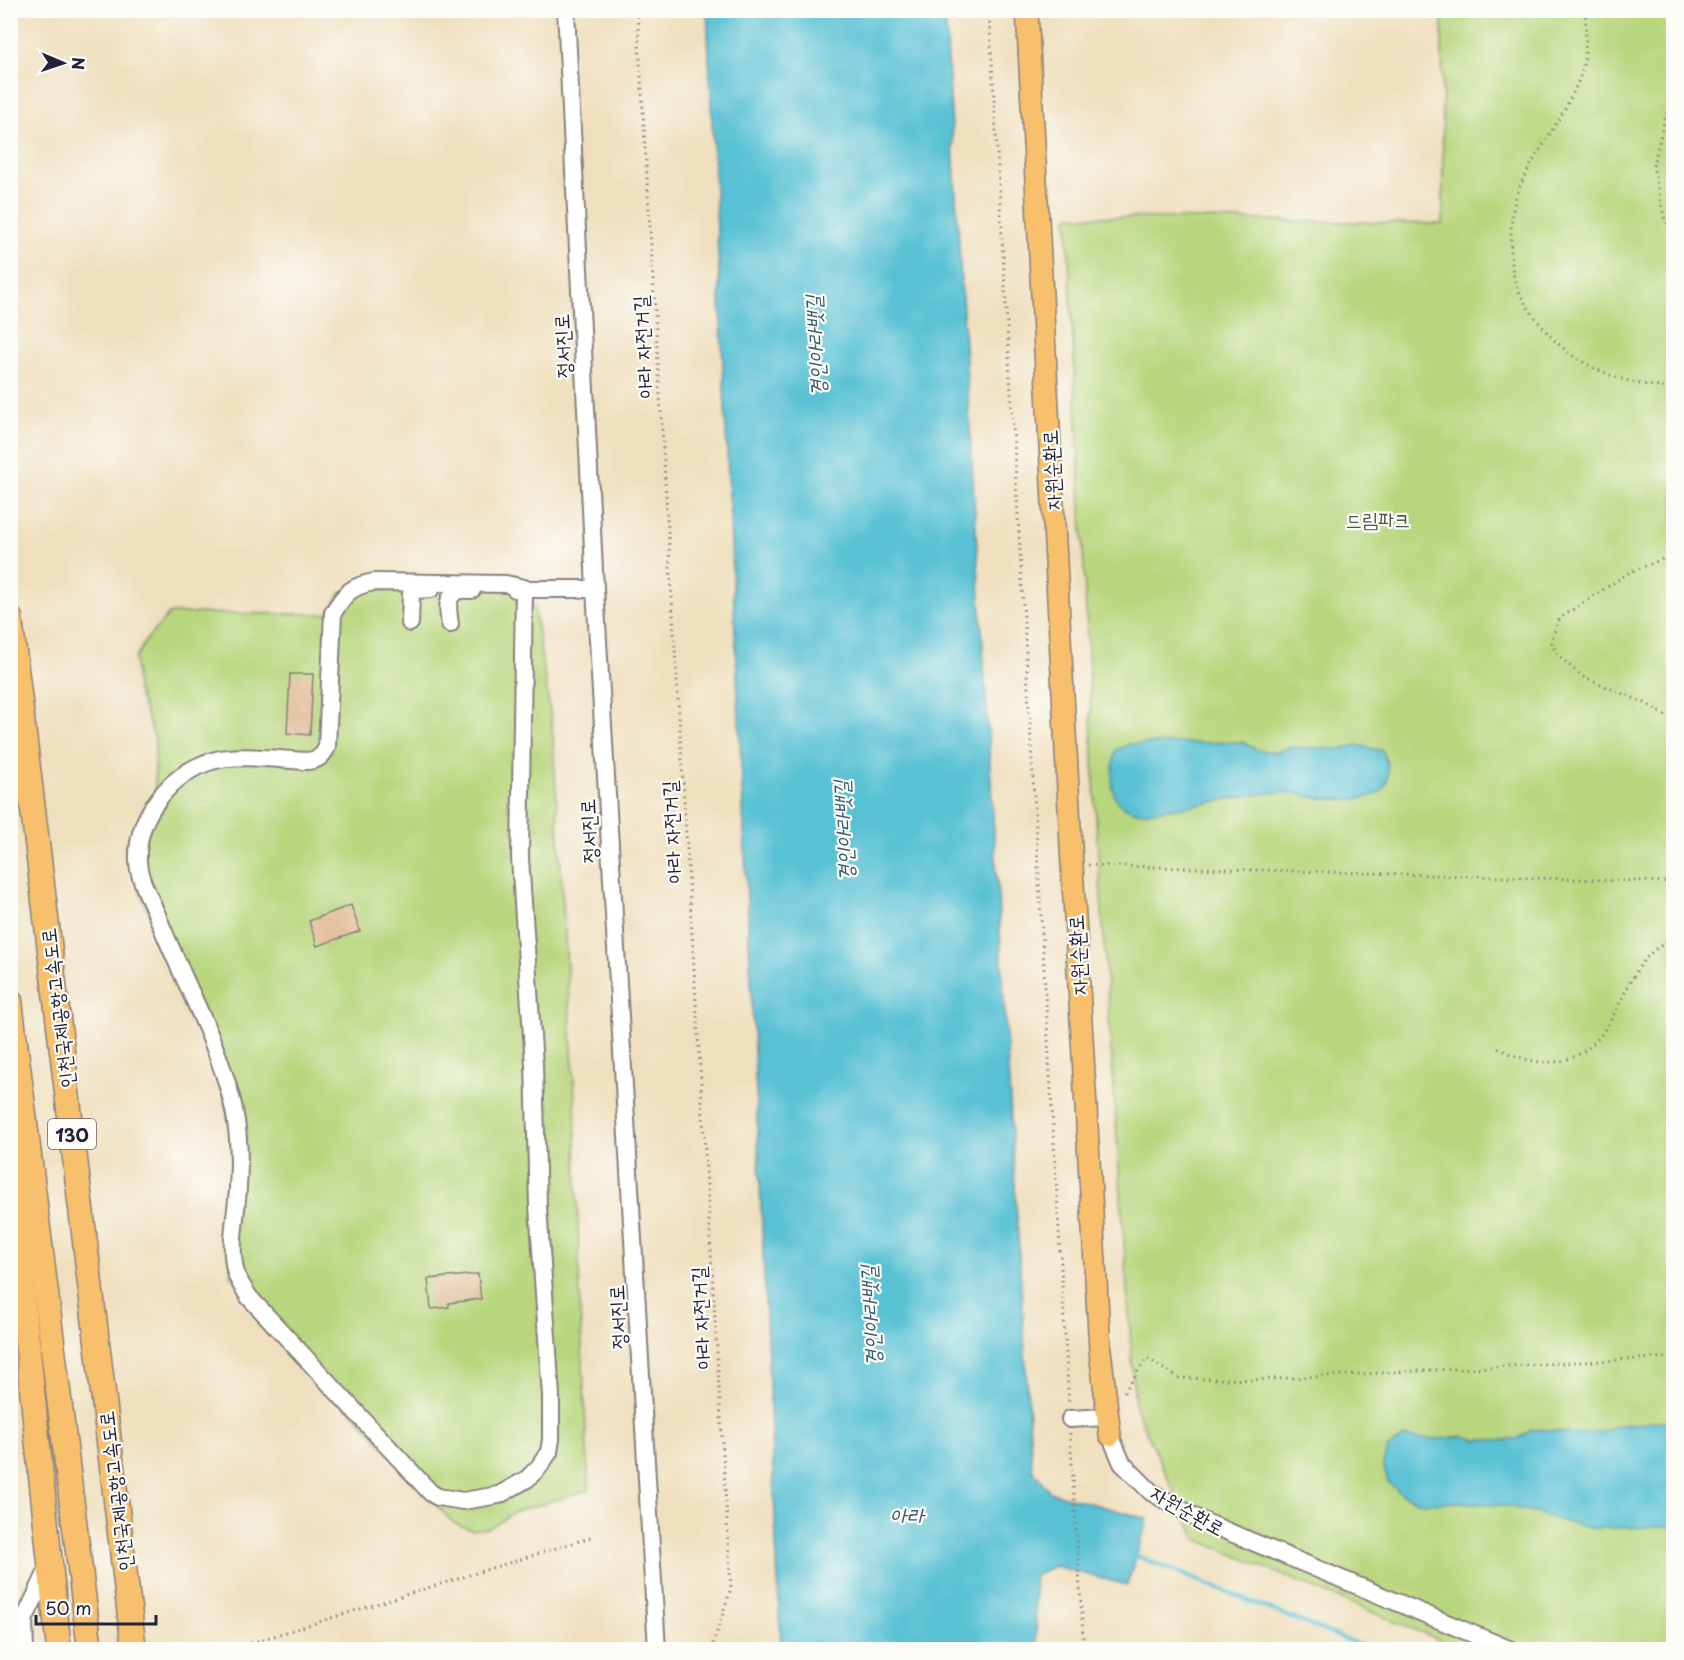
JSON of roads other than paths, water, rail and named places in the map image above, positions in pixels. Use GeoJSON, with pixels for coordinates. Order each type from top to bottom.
{"type":"FeatureCollection","features":[{"type":"Feature","properties":{"kind":"highway","name":"인천국제공항고속도로"},"geometry":{"type":"LineString","coordinates":[[10,618],[134,1650]]}},
{"type":"Feature","properties":{"kind":"highway","name":"130"},"geometry":{"type":"LineString","coordinates":[[10,1001],[90,1650]]}},
{"type":"Feature","properties":{"kind":"highway"},"geometry":{"type":"LineString","coordinates":[[16,1056],[13,1206],[59,1650]]}},
{"type":"Feature","properties":{"kind":"main road","name":"자원순환로"},"geometry":{"type":"LineString","coordinates":[[1027,10],[1072,865],[1100,1350],[1108,1426]]}},
{"type":"Feature","properties":{"kind":"street","name":"정서진로"},"geometry":{"type":"LineString","coordinates":[[566,10],[595,589],[657,1650]]}},
{"type":"Feature","properties":{"kind":"street"},"geometry":{"type":"LineString","coordinates":[[444,588],[374,582],[358,585],[343,596],[333,613],[327,747],[322,756],[316,760],[228,758],[212,761],[180,777],[165,790],[143,828],[138,843],[138,862],[165,937],[217,1050],[234,1109],[239,1161],[233,1251],[236,1274],[249,1297],[431,1493],[438,1497],[463,1501],[499,1495],[527,1479],[549,1452],[551,1439],[551,1396],[538,1206],[534,1065],[520,858],[524,588]]}},
{"type":"Feature","properties":{"kind":"street"},"geometry":{"type":"LineString","coordinates":[[410,622],[411,592],[415,590],[506,584],[524,588],[595,589]]}},
{"type":"Feature","properties":{"kind":"street"},"geometry":{"type":"LineString","coordinates":[[444,588],[450,624]]}},
{"type":"Feature","properties":{"kind":"street"},"geometry":{"type":"LineString","coordinates":[[1070,1419],[1108,1426]]}},
{"type":"Feature","properties":{"kind":"street","name":"자원순환로"},"geometry":{"type":"LineString","coordinates":[[1108,1426],[1122,1463],[1151,1492],[1198,1519],[1511,1650]]}},
{"type":"Feature","properties":{"kind":"street"},"geometry":{"type":"LineString","coordinates":[[25,1650],[24,1620],[49,1567]]}},
{"type":"Feature","properties":{"kind":"water","name":"아라"},"geometry":{"type":"Polygon","coordinates":[[[707,11],[945,11],[1032,1469],[1050,1492],[1148,1519],[1127,1585],[1055,1566],[1034,1576],[1037,1649],[781,1649],[707,11]]]}},
{"type":"Feature","properties":{"kind":"water"},"geometry":{"type":"Polygon","coordinates":[[[1242,742],[1257,750],[1278,752],[1288,747],[1343,749],[1357,745],[1383,751],[1387,766],[1387,781],[1382,790],[1368,797],[1318,798],[1284,792],[1139,812],[1119,803],[1113,792],[1112,778],[1116,750],[1130,744],[1242,742]]]}},
{"type":"Feature","properties":{"kind":"water"},"geometry":{"type":"Polygon","coordinates":[[[1673,1420],[1673,1527],[1589,1528],[1508,1506],[1460,1502],[1423,1503],[1403,1495],[1388,1482],[1383,1464],[1388,1448],[1404,1437],[1438,1439],[1464,1436],[1477,1440],[1515,1440],[1530,1431],[1540,1429],[1581,1434],[1606,1431],[1614,1426],[1673,1420]]]}},
{"type":"Feature","properties":{"kind":"waterway"},"geometry":{"type":"LineString","coordinates":[[1132,1554],[1372,1650]]}},
{"type":"Feature","properties":{"kind":"water label","name":"경인아라뱃길"},"geometry":{"type":"Point","coordinates":[814,346]}},
{"type":"Feature","properties":{"kind":"water label","name":"경인아라뱃길"},"geometry":{"type":"Point","coordinates":[842,831]}},
{"type":"Feature","properties":{"kind":"water label","name":"경인아라뱃길"},"geometry":{"type":"Point","coordinates":[869,1316]}},
{"type":"Feature","properties":{"kind":"park label","name":"드림파크"},"geometry":{"type":"Point","coordinates":[1378,519]}}]}
